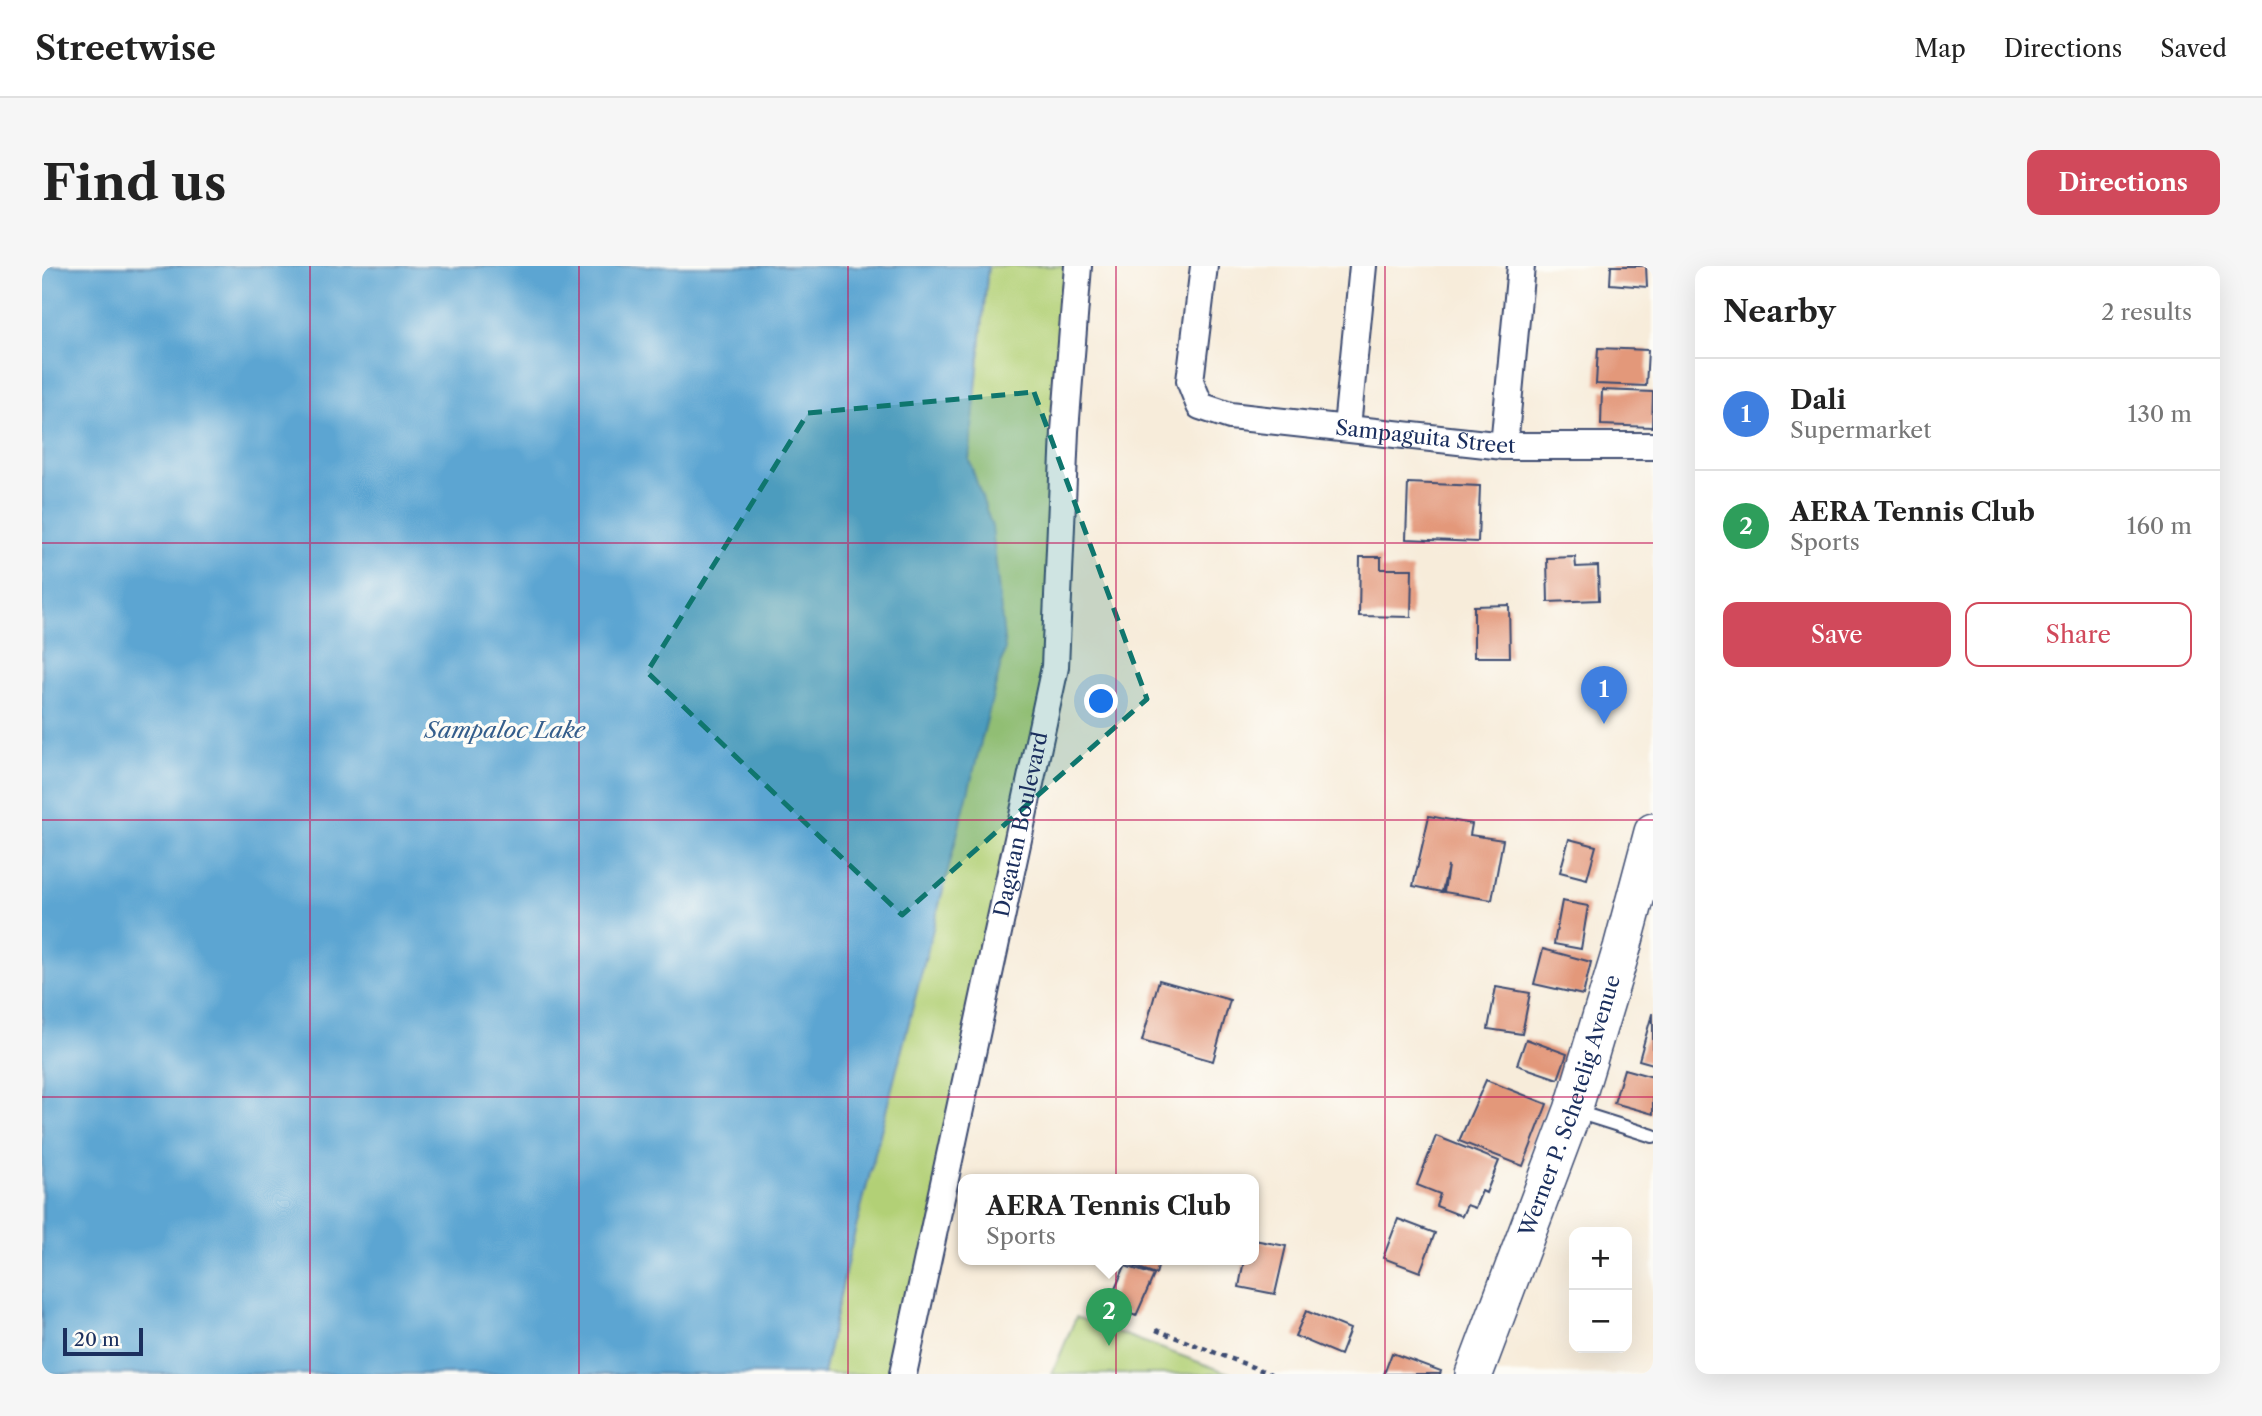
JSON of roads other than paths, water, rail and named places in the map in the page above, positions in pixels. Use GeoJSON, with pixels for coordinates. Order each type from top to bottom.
{"type":"FeatureCollection","features":[{"type":"Feature","properties":{"kind":"main road","name":"Werner P. Schetelig Avenue"},"geometry":{"type":"LineString","coordinates":[[1474,1374],[1573,1110],[1622,948],[1653,832]]}},
{"type":"Feature","properties":{"kind":"street","name":"Dagatan Boulevard"},"geometry":{"type":"LineString","coordinates":[[903,1374],[1055,667],[1065,431],[1077,266]]}},
{"type":"Feature","properties":{"kind":"street","name":"Sampaguita Street"},"geometry":{"type":"LineString","coordinates":[[1204,266],[1190,381],[1200,406],[1230,416],[1504,446],[1653,446]]}},
{"type":"Feature","properties":{"kind":"street"},"geometry":{"type":"LineString","coordinates":[[1347,427],[1363,266]]}},
{"type":"Feature","properties":{"kind":"street"},"geometry":{"type":"LineString","coordinates":[[1504,446],[1521,266]]}},
{"type":"Feature","properties":{"kind":"lane"},"geometry":{"type":"LineString","coordinates":[[1573,1110],[1653,1136]]}},
{"type":"Feature","properties":{"kind":"water","name":"Sampaloc Lake"},"geometry":{"type":"Polygon","coordinates":[[[42,266],[988,266],[969,460],[992,527],[1005,649],[848,1259],[823,1374],[42,1374],[42,266]]]}},
{"type":"Feature","properties":{"kind":"place","name":"Dali"},"geometry":{"type":"Point","coordinates":[1604,724]}},
{"type":"Feature","properties":{"kind":"place","name":"AERA Tennis Club"},"geometry":{"type":"Point","coordinates":[1109,1346]}}]}
